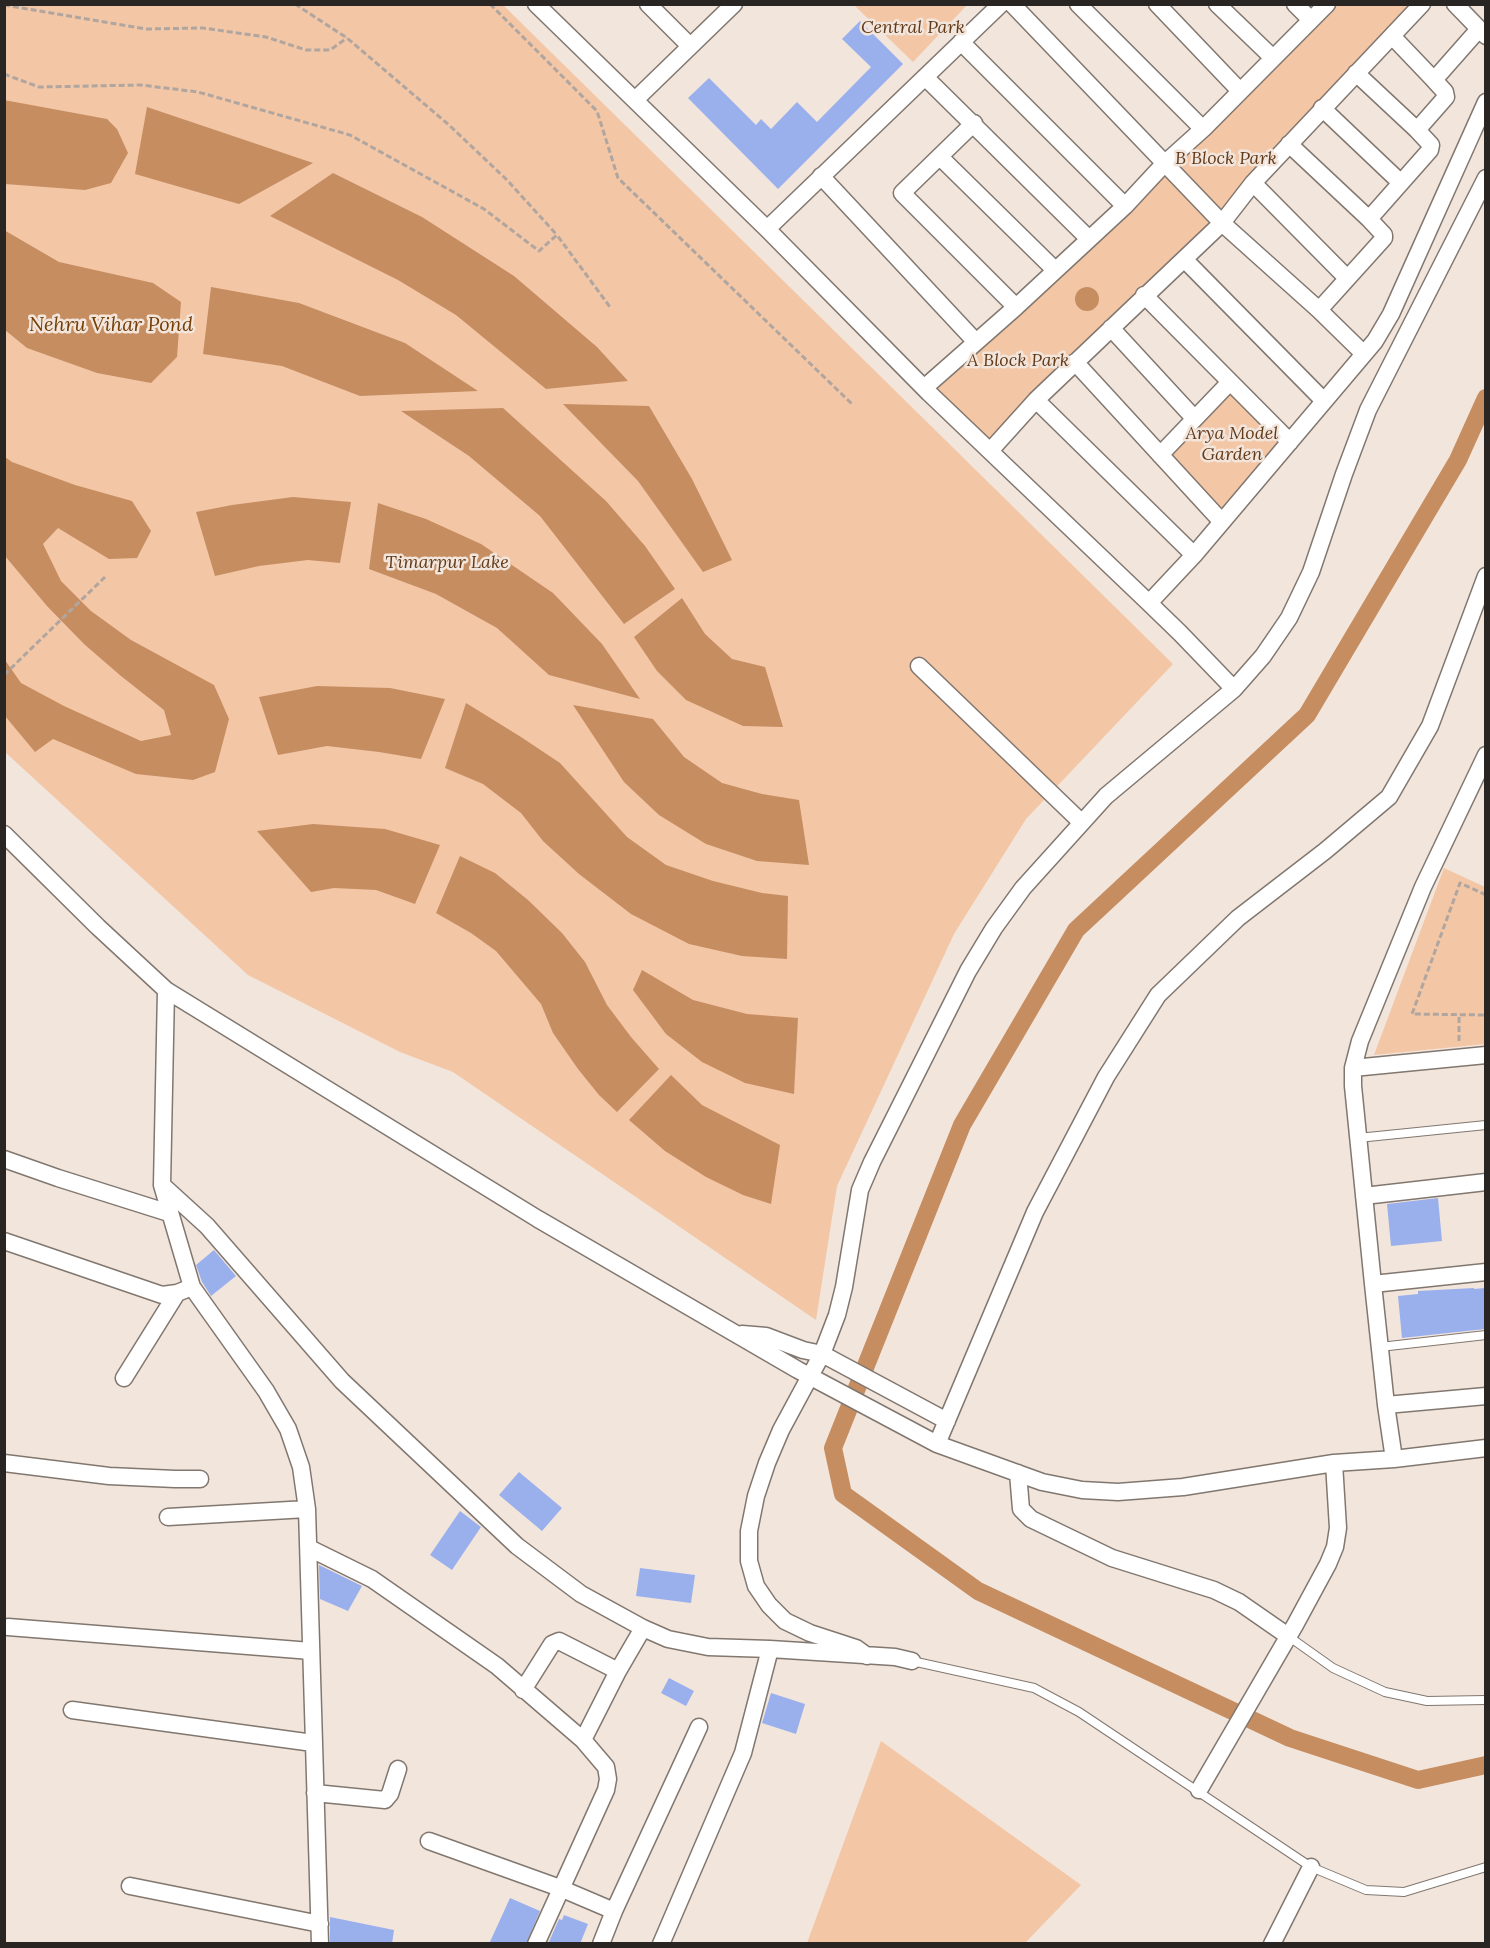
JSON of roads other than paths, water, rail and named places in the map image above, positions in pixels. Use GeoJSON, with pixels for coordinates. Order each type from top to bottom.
{"type":"FeatureCollection","features":[{"type":"Feature","properties":{"kind":"street"},"geometry":{"type":"LineString","coordinates":[[536,4],[767,229],[924,388],[1180,633],[1234,689]]}},
{"type":"Feature","properties":{"kind":"street"},"geometry":{"type":"LineString","coordinates":[[648,4],[690,46]]}},
{"type":"Feature","properties":{"kind":"street"},"geometry":{"type":"LineString","coordinates":[[767,229],[1001,4]]}},
{"type":"Feature","properties":{"kind":"street"},"geometry":{"type":"LineString","coordinates":[[1012,4],[1222,223],[1319,310],[1364,354]]}},
{"type":"Feature","properties":{"kind":"street"},"geometry":{"type":"LineString","coordinates":[[1078,4],[1203,129]]}},
{"type":"Feature","properties":{"kind":"street"},"geometry":{"type":"LineString","coordinates":[[1157,4],[1240,91]]}},
{"type":"Feature","properties":{"kind":"street"},"geometry":{"type":"LineString","coordinates":[[1217,4],[1273,58]]}},
{"type":"Feature","properties":{"kind":"street"},"geometry":{"type":"LineString","coordinates":[[1295,4],[1311,20]]}},
{"type":"Feature","properties":{"kind":"street"},"geometry":{"type":"LineString","coordinates":[[924,388],[1125,206],[1164,164],[1203,129],[1327,4]]}},
{"type":"Feature","properties":{"kind":"street"},"geometry":{"type":"LineString","coordinates":[[990,452],[1036,400],[1222,223],[1253,183],[1422,4]]}},
{"type":"Feature","properties":{"kind":"street"},"geometry":{"type":"LineString","coordinates":[[1434,80],[1482,32],[1455,4]]}},
{"type":"Feature","properties":{"kind":"street"},"geometry":{"type":"LineString","coordinates":[[635,100],[728,6]]}},
{"type":"Feature","properties":{"kind":"street"},"geometry":{"type":"LineString","coordinates":[[1392,36],[1445,92],[1446,98],[1417,130]]}},
{"type":"Feature","properties":{"kind":"street"},"geometry":{"type":"LineString","coordinates":[[961,42],[1125,206]]}},
{"type":"Feature","properties":{"kind":"street"},"geometry":{"type":"LineString","coordinates":[[1356,73],[1431,145],[1431,148],[1369,219]]}},
{"type":"Feature","properties":{"kind":"street"},"geometry":{"type":"LineString","coordinates":[[925,76],[1088,238]]}},
{"type":"Feature","properties":{"kind":"street"},"geometry":{"type":"LineString","coordinates":[[1149,603],[1194,555],[1375,341],[1390,314],[1485,102]]}},
{"type":"Feature","properties":{"kind":"street"},"geometry":{"type":"LineString","coordinates":[[1322,108],[1400,183]]}},
{"type":"Feature","properties":{"kind":"street"},"geometry":{"type":"LineString","coordinates":[[974,123],[902,193],[1016,307]]}},
{"type":"Feature","properties":{"kind":"street"},"geometry":{"type":"LineString","coordinates":[[1289,144],[1384,236],[1319,310]]}},
{"type":"Feature","properties":{"kind":"street"},"geometry":{"type":"LineString","coordinates":[[940,157],[1055,270]]}},
{"type":"Feature","properties":{"kind":"street"},"geometry":{"type":"LineString","coordinates":[[821,177],[976,342]]}},
{"type":"Feature","properties":{"kind":"street"},"geometry":{"type":"LineString","coordinates":[[867,1656],[850,1645],[810,1633],[785,1622],[756,1586],[749,1560],[749,1531],[756,1496],[767,1463],[781,1430],[810,1377],[828,1358],[844,1287],[860,1190],[968,970],[994,928],[1023,888],[1106,796],[1234,689],[1263,656],[1293,609],[1311,572],[1368,410],[1485,178]]}},
{"type":"Feature","properties":{"kind":"street"},"geometry":{"type":"LineString","coordinates":[[1253,183],[1347,278]]}},
{"type":"Feature","properties":{"kind":"street"},"geometry":{"type":"LineString","coordinates":[[1184,259],[1324,401]]}},
{"type":"Feature","properties":{"kind":"street"},"geometry":{"type":"LineString","coordinates":[[1144,296],[1290,442]]}},
{"type":"Feature","properties":{"kind":"street"},"geometry":{"type":"LineString","coordinates":[[1111,328],[1194,418]]}},
{"type":"Feature","properties":{"kind":"street"},"geometry":{"type":"LineString","coordinates":[[1075,362],[1222,522]]}},
{"type":"Feature","properties":{"kind":"street"},"geometry":{"type":"LineString","coordinates":[[1160,455],[1230,382]]}},
{"type":"Feature","properties":{"kind":"street"},"geometry":{"type":"LineString","coordinates":[[1036,400],[1194,555]]}},
{"type":"Feature","properties":{"kind":"street"},"geometry":{"type":"LineString","coordinates":[[937,1444],[1035,1212],[1106,1077],[1158,995],[1238,918],[1389,797],[1430,726],[1485,576]]}},
{"type":"Feature","properties":{"kind":"street"},"geometry":{"type":"LineString","coordinates":[[919,666],[1081,822]]}},
{"type":"Feature","properties":{"kind":"street"},"geometry":{"type":"LineString","coordinates":[[1394,1459],[1373,1284],[1353,1068],[1359,1041],[1422,887],[1485,755]]}},
{"type":"Feature","properties":{"kind":"street"},"geometry":{"type":"LineString","coordinates":[[4,834],[166,990],[538,1219],[810,1377],[937,1444],[1042,1482],[1082,1490],[1118,1492],[1183,1487],[1334,1463],[1394,1459],[1485,1448]]}},
{"type":"Feature","properties":{"kind":"street"},"geometry":{"type":"LineString","coordinates":[[166,990],[162,1185],[185,1290],[266,1392],[288,1429],[301,1467],[307,1509],[309,1548],[320,1944]]}},
{"type":"Feature","properties":{"kind":"street"},"geometry":{"type":"LineString","coordinates":[[1353,1068],[1485,1055]]}},
{"type":"Feature","properties":{"kind":"street"},"geometry":{"type":"LineString","coordinates":[[4,1159],[169,1213]]}},
{"type":"Feature","properties":{"kind":"street"},"geometry":{"type":"LineString","coordinates":[[1364,1196],[1485,1182]]}},
{"type":"Feature","properties":{"kind":"street"},"geometry":{"type":"LineString","coordinates":[[162,1185],[207,1226],[342,1381],[517,1546],[581,1594],[668,1639],[708,1647],[770,1649],[912,1661]]}},
{"type":"Feature","properties":{"kind":"street"},"geometry":{"type":"LineString","coordinates":[[4,1241],[150,1291],[162,1294],[185,1290]]}},
{"type":"Feature","properties":{"kind":"street"},"geometry":{"type":"LineString","coordinates":[[1373,1284],[1485,1272]]}},
{"type":"Feature","properties":{"kind":"street"},"geometry":{"type":"LineString","coordinates":[[124,1378],[185,1290]]}},
{"type":"Feature","properties":{"kind":"street"},"geometry":{"type":"LineString","coordinates":[[734,1333],[766,1336],[828,1358],[947,1421]]}},
{"type":"Feature","properties":{"kind":"street"},"geometry":{"type":"LineString","coordinates":[[1386,1405],[1485,1396]]}},
{"type":"Feature","properties":{"kind":"street"},"geometry":{"type":"LineString","coordinates":[[4,1463],[109,1476],[200,1479]]}},
{"type":"Feature","properties":{"kind":"street"},"geometry":{"type":"LineString","coordinates":[[1199,1790],[1328,1564],[1335,1547],[1338,1528],[1334,1463]]}},
{"type":"Feature","properties":{"kind":"street"},"geometry":{"type":"LineString","coordinates":[[1018,1473],[1021,1509],[1031,1519],[1112,1558],[1214,1590],[1239,1602],[1286,1640]]}},
{"type":"Feature","properties":{"kind":"street"},"geometry":{"type":"LineString","coordinates":[[168,1517],[307,1509]]}},
{"type":"Feature","properties":{"kind":"street"},"geometry":{"type":"LineString","coordinates":[[309,1548],[372,1578],[497,1666],[583,1740],[606,1767],[608,1779],[606,1790],[536,1944]]}},
{"type":"Feature","properties":{"kind":"street"},"geometry":{"type":"LineString","coordinates":[[8,1627],[311,1651]]}},
{"type":"Feature","properties":{"kind":"street"},"geometry":{"type":"LineString","coordinates":[[583,1740],[643,1628]]}},
{"type":"Feature","properties":{"kind":"street"},"geometry":{"type":"LineString","coordinates":[[523,1690],[552,1644],[559,1641],[618,1671]]}},
{"type":"Feature","properties":{"kind":"street"},"geometry":{"type":"LineString","coordinates":[[661,1944],[743,1753],[770,1649]]}},
{"type":"Feature","properties":{"kind":"street"},"geometry":{"type":"LineString","coordinates":[[72,1710],[313,1743]]}},
{"type":"Feature","properties":{"kind":"street"},"geometry":{"type":"LineString","coordinates":[[601,1944],[699,1727]]}},
{"type":"Feature","properties":{"kind":"street"},"geometry":{"type":"LineString","coordinates":[[315,1793],[386,1800],[398,1769]]}},
{"type":"Feature","properties":{"kind":"street"},"geometry":{"type":"LineString","coordinates":[[429,1841],[560,1888],[614,1911]]}},
{"type":"Feature","properties":{"kind":"street"},"geometry":{"type":"LineString","coordinates":[[1272,1944],[1311,1867]]}},
{"type":"Feature","properties":{"kind":"street"},"geometry":{"type":"LineString","coordinates":[[130,1886],[320,1924]]}},
{"type":"Feature","properties":{"kind":"lane"},"geometry":{"type":"LineString","coordinates":[[1358,1138],[1485,1125]]}},
{"type":"Feature","properties":{"kind":"lane"},"geometry":{"type":"LineString","coordinates":[[1380,1347],[1485,1335]]}},
{"type":"Feature","properties":{"kind":"lane"},"geometry":{"type":"LineString","coordinates":[[1286,1640],[1333,1668],[1385,1692],[1427,1701],[1485,1700]]}},
{"type":"Feature","properties":{"kind":"lane"},"geometry":{"type":"LineString","coordinates":[[912,1661],[1034,1688],[1079,1712],[1199,1790],[1311,1867],[1366,1890],[1404,1892],[1485,1867]]}},
{"type":"Feature","properties":{"kind":"water"},"geometry":{"type":"Polygon","coordinates":[[[4,100],[107,119],[117,129],[128,153],[111,183],[85,190],[5,184],[4,100]]]}},
{"type":"Feature","properties":{"kind":"water"},"geometry":{"type":"Polygon","coordinates":[[[147,107],[313,163],[239,204],[135,174],[147,107]]]}},
{"type":"Feature","properties":{"kind":"water"},"geometry":{"type":"Polygon","coordinates":[[[333,173],[422,217],[514,276],[597,347],[628,381],[546,389],[456,315],[398,280],[270,216],[333,173]]]}},
{"type":"Feature","properties":{"kind":"water","name":"Nehru Vihar Pond"},"geometry":{"type":"Polygon","coordinates":[[[4,230],[59,262],[153,283],[181,302],[177,357],[151,383],[97,373],[27,348],[5,330],[4,230]]]}},
{"type":"Feature","properties":{"kind":"water"},"geometry":{"type":"Polygon","coordinates":[[[211,287],[299,303],[405,343],[478,391],[360,396],[282,366],[203,354],[211,287]]]}},
{"type":"Feature","properties":{"kind":"water"},"geometry":{"type":"Polygon","coordinates":[[[1087,287],[1095,291],[1099,299],[1095,307],[1087,311],[1079,307],[1075,299],[1079,291],[1087,287]]]}},
{"type":"Feature","properties":{"kind":"water"},"geometry":{"type":"Polygon","coordinates":[[[563,404],[649,406],[692,479],[732,560],[703,572],[638,481],[563,404]]]}},
{"type":"Feature","properties":{"kind":"water"},"geometry":{"type":"Polygon","coordinates":[[[503,408],[606,501],[645,546],[675,589],[624,624],[540,516],[469,456],[401,411],[503,408]]]}},
{"type":"Feature","properties":{"kind":"water"},"geometry":{"type":"Polygon","coordinates":[[[5,457],[12,462],[75,485],[132,501],[151,531],[137,558],[109,559],[58,528],[43,544],[61,581],[91,611],[131,640],[214,685],[229,719],[215,772],[193,780],[136,774],[53,739],[35,752],[5,716],[5,660],[21,683],[64,706],[141,741],[171,735],[164,710],[84,644],[47,606],[5,556],[5,457]]]}},
{"type":"Feature","properties":{"kind":"water"},"geometry":{"type":"Polygon","coordinates":[[[293,497],[351,502],[340,563],[308,560],[259,566],[215,576],[196,512],[293,497]]]}},
{"type":"Feature","properties":{"kind":"water"},"geometry":{"type":"Polygon","coordinates":[[[378,503],[426,519],[481,544],[553,593],[602,644],[640,699],[549,675],[497,628],[436,594],[369,569],[378,503]]]}},
{"type":"Feature","properties":{"kind":"water"},"geometry":{"type":"Polygon","coordinates":[[[682,598],[705,634],[732,659],[765,667],[783,727],[743,726],[686,700],[657,671],[634,637],[682,598]]]}},
{"type":"Feature","properties":{"kind":"water"},"geometry":{"type":"Polygon","coordinates":[[[317,686],[390,688],[445,699],[421,759],[327,746],[278,755],[259,697],[317,686]]]}},
{"type":"Feature","properties":{"kind":"water"},"geometry":{"type":"Polygon","coordinates":[[[466,703],[560,763],[627,837],[666,865],[713,881],[762,893],[788,896],[787,959],[742,956],[689,944],[631,914],[579,874],[543,841],[521,813],[483,784],[445,768],[466,703]]]}},
{"type":"Feature","properties":{"kind":"water"},"geometry":{"type":"Polygon","coordinates":[[[573,705],[653,719],[684,757],[722,783],[762,794],[799,800],[809,865],[757,861],[706,844],[659,815],[624,782],[573,705]]]}},
{"type":"Feature","properties":{"kind":"water"},"geometry":{"type":"Polygon","coordinates":[[[313,824],[385,829],[440,845],[415,904],[376,890],[334,888],[311,892],[257,831],[313,824]]]}},
{"type":"Feature","properties":{"kind":"water"},"geometry":{"type":"Polygon","coordinates":[[[460,856],[495,873],[528,900],[562,933],[585,962],[607,1005],[659,1069],[617,1112],[599,1095],[578,1069],[553,1033],[541,1004],[496,951],[471,933],[436,913],[460,856]]]}},
{"type":"Feature","properties":{"kind":"water"},"geometry":{"type":"Polygon","coordinates":[[[642,970],[693,1000],[747,1014],[798,1018],[794,1094],[745,1083],[702,1062],[666,1034],[633,990],[642,970]]]}},
{"type":"Feature","properties":{"kind":"water"},"geometry":{"type":"Polygon","coordinates":[[[671,1075],[702,1105],[780,1145],[771,1204],[743,1195],[706,1177],[665,1151],[629,1120],[671,1075]]]}},
{"type":"Feature","properties":{"kind":"waterway"},"geometry":{"type":"LineString","coordinates":[[1486,398],[1458,460],[1307,715],[1076,930],[962,1125],[833,1448],[843,1494],[978,1591],[1290,1738],[1418,1780],[1486,1765]]}},
{"type":"Feature","properties":{"kind":"park label","name":"Central Park"},"geometry":{"type":"Point","coordinates":[913,28]}},
{"type":"Feature","properties":{"kind":"park label","name":"B Block Park"},"geometry":{"type":"Point","coordinates":[1226,159]}},
{"type":"Feature","properties":{"kind":"park label","name":"A Block Park"},"geometry":{"type":"Point","coordinates":[1018,361]}},
{"type":"Feature","properties":{"kind":"park label","name":"Arya Model Garden"},"geometry":{"type":"Point","coordinates":[1232,444]}},
{"type":"Feature","properties":{"kind":"park label","name":"Timarpur Lake"},"geometry":{"type":"Point","coordinates":[447,563]}}]}
